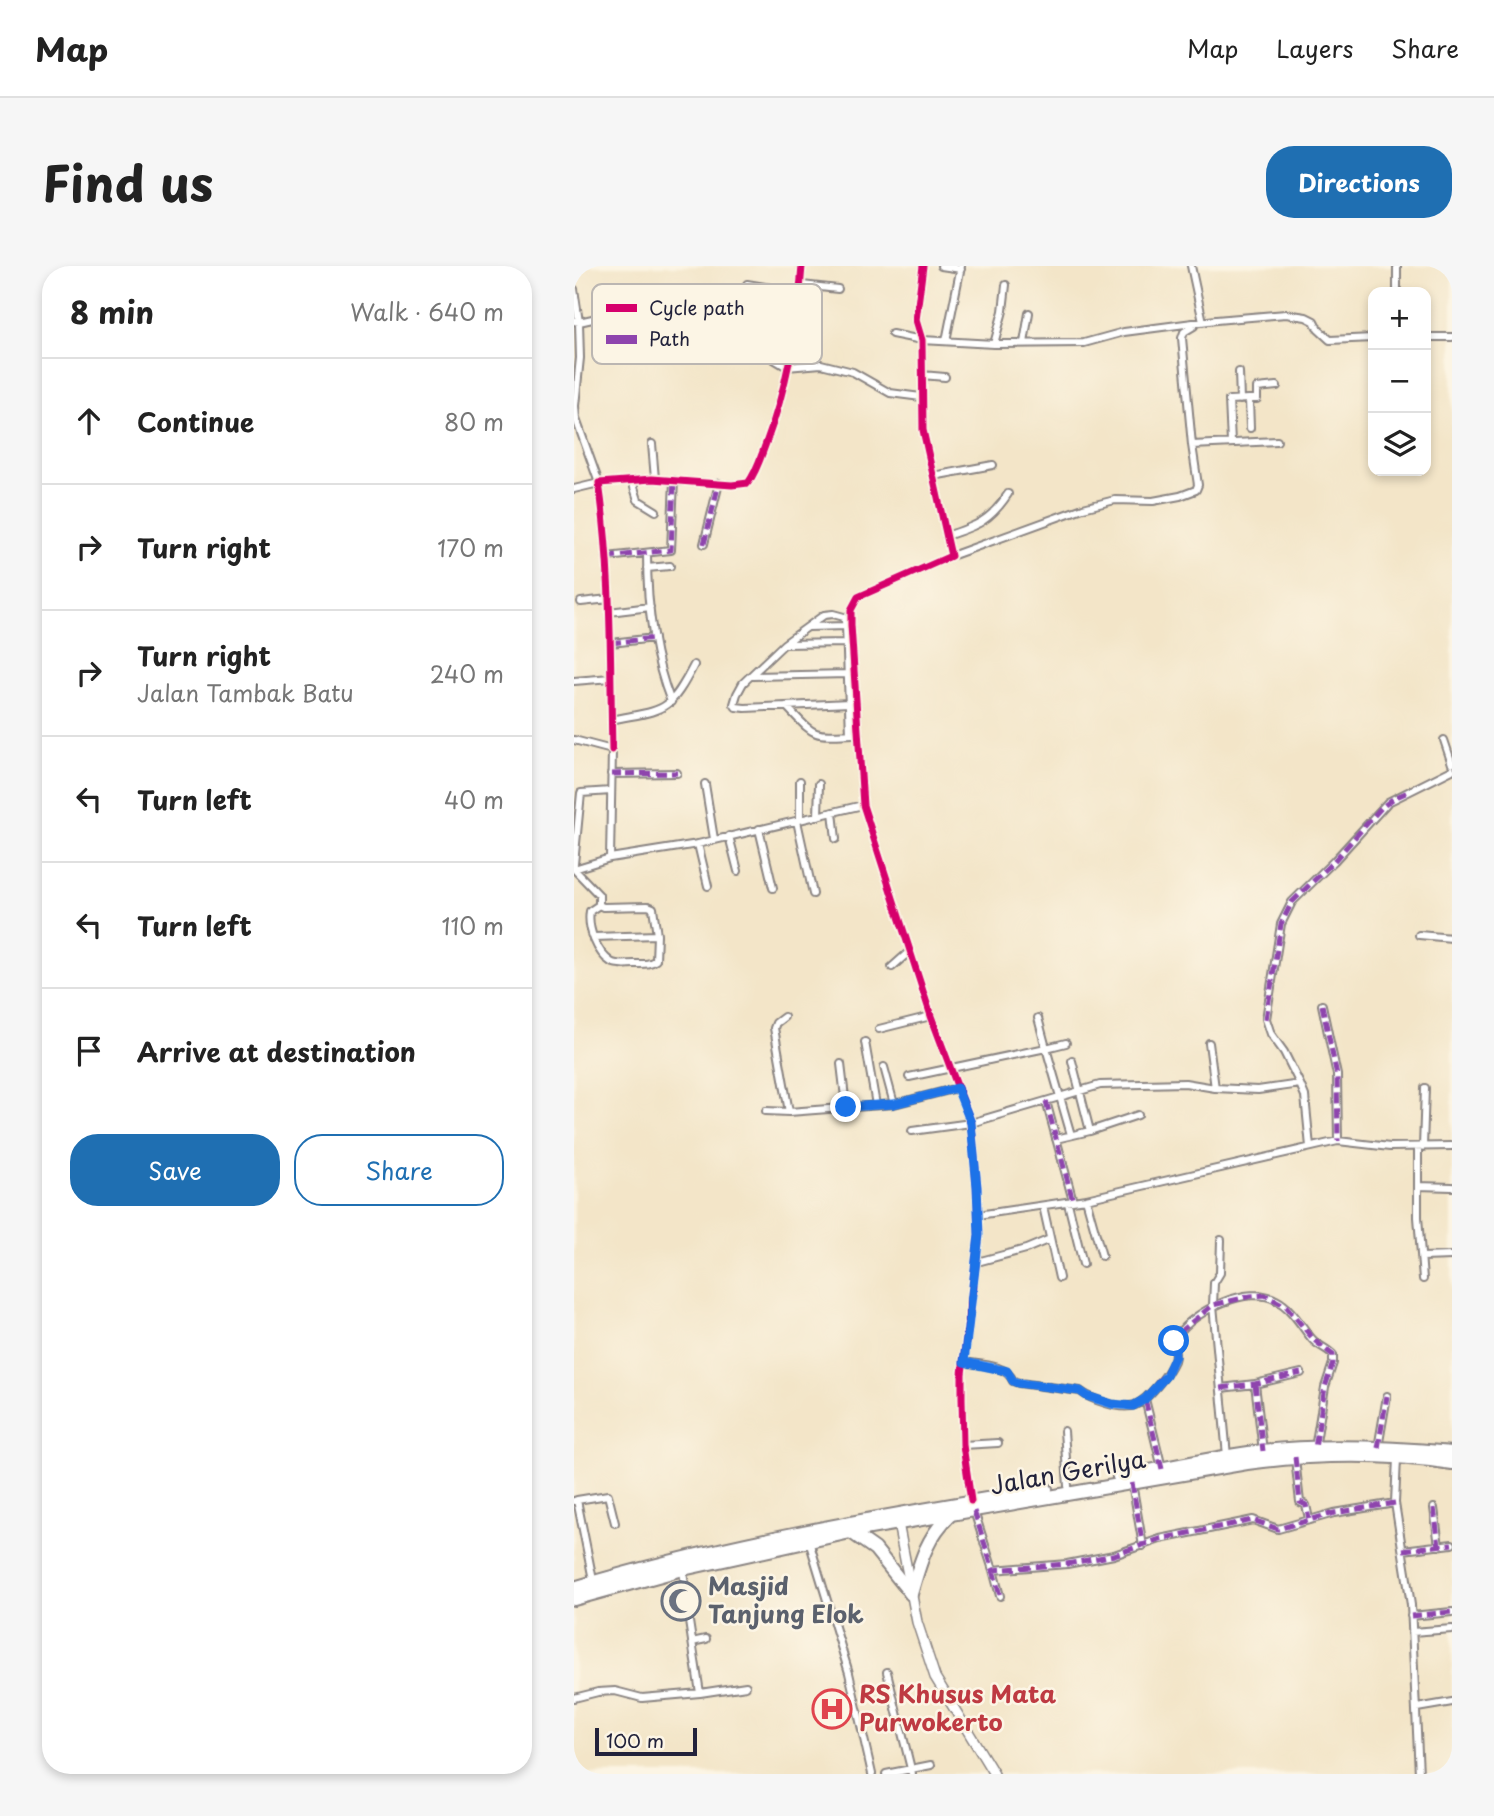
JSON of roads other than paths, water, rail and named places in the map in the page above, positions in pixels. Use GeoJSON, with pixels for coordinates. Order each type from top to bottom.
{"type":"FeatureCollection","features":[{"type":"Feature","properties":{"kind":"highway","name":"Jalan Gerilya"},"geometry":{"type":"LineString","coordinates":[[574,1588],[595,1588],[683,1569],[851,1532],[864,1525],[950,1515],[972,1506],[1132,1483],[1247,1458],[1263,1451],[1378,1448],[1452,1453]]}},
{"type":"Feature","properties":{"kind":"highway","name":"Jalan Gerilya"},"geometry":{"type":"LineString","coordinates":[[574,1599],[595,1588],[757,1542],[972,1506],[1227,1456],[1397,1458],[1452,1462]]}},
{"type":"Feature","properties":{"kind":"highway"},"geometry":{"type":"LineString","coordinates":[[911,1594],[929,1539],[950,1515]]}},
{"type":"Feature","properties":{"kind":"highway"},"geometry":{"type":"LineString","coordinates":[[851,1532],[875,1549],[911,1594]]}},
{"type":"Feature","properties":{"kind":"main road"},"geometry":{"type":"LineString","coordinates":[[898,1523],[911,1594],[934,1677],[993,1774]]}},
{"type":"Feature","properties":{"kind":"street"},"geometry":{"type":"LineString","coordinates":[[802,266],[802,284]]}},
{"type":"Feature","properties":{"kind":"street"},"geometry":{"type":"LineString","coordinates":[[923,266],[916,320],[922,340],[923,430],[951,556]]}},
{"type":"Feature","properties":{"kind":"street"},"geometry":{"type":"LineString","coordinates":[[942,266],[961,267],[946,341]]}},
{"type":"Feature","properties":{"kind":"street"},"geometry":{"type":"LineString","coordinates":[[1191,266],[1203,322]]}},
{"type":"Feature","properties":{"kind":"street"},"geometry":{"type":"LineString","coordinates":[[1397,266],[1397,287]]}},
{"type":"Feature","properties":{"kind":"street"},"geometry":{"type":"LineString","coordinates":[[994,344],[1003,311],[1006,285]]}},
{"type":"Feature","properties":{"kind":"street"},"geometry":{"type":"LineString","coordinates":[[822,287],[838,289]]}},
{"type":"Feature","properties":{"kind":"street"},"geometry":{"type":"LineString","coordinates":[[574,289],[580,358],[575,389],[576,427],[599,483],[607,557],[611,643],[610,858]]}},
{"type":"Feature","properties":{"kind":"street"},"geometry":{"type":"LineString","coordinates":[[1024,344],[1028,313]]}},
{"type":"Feature","properties":{"kind":"street"},"geometry":{"type":"LineString","coordinates":[[892,334],[922,340],[994,344],[1084,343],[1124,332],[1203,322],[1297,315],[1314,321],[1330,340],[1368,338]]}},
{"type":"Feature","properties":{"kind":"street"},"geometry":{"type":"LineString","coordinates":[[853,734],[851,610],[854,601],[872,590],[951,556],[1049,519],[1115,500],[1153,501],[1196,490],[1198,485],[1182,334],[1203,322]]}},
{"type":"Feature","properties":{"kind":"street"},"geometry":{"type":"LineString","coordinates":[[1431,337],[1452,337]]}},
{"type":"Feature","properties":{"kind":"street"},"geometry":{"type":"LineString","coordinates":[[783,364],[788,367],[821,364],[853,372],[890,393],[921,397]]}},
{"type":"Feature","properties":{"kind":"street"},"geometry":{"type":"LineString","coordinates":[[574,489],[599,483],[654,479],[744,485],[751,479],[770,433],[789,364]]}},
{"type":"Feature","properties":{"kind":"street"},"geometry":{"type":"LineString","coordinates":[[1239,372],[1250,428]]}},
{"type":"Feature","properties":{"kind":"street"},"geometry":{"type":"LineString","coordinates":[[922,375],[945,377]]}},
{"type":"Feature","properties":{"kind":"street"},"geometry":{"type":"LineString","coordinates":[[1231,443],[1229,400],[1257,399],[1257,388],[1277,386]]}},
{"type":"Feature","properties":{"kind":"street"},"geometry":{"type":"LineString","coordinates":[[1192,445],[1277,441]]}},
{"type":"Feature","properties":{"kind":"street"},"geometry":{"type":"LineString","coordinates":[[652,444],[654,479]]}},
{"type":"Feature","properties":{"kind":"street"},"geometry":{"type":"LineString","coordinates":[[933,476],[993,466]]}},
{"type":"Feature","properties":{"kind":"street"},"geometry":{"type":"LineString","coordinates":[[607,557],[669,551],[672,548],[674,480]]}},
{"type":"Feature","properties":{"kind":"street"},"geometry":{"type":"LineString","coordinates":[[632,481],[638,500],[656,511]]}},
{"type":"Feature","properties":{"kind":"street"},"geometry":{"type":"LineString","coordinates":[[704,544],[719,483]]}},
{"type":"Feature","properties":{"kind":"street"},"geometry":{"type":"LineString","coordinates":[[946,536],[981,524],[994,513],[1008,494]]}},
{"type":"Feature","properties":{"kind":"street"},"geometry":{"type":"LineString","coordinates":[[647,554],[654,638],[661,675],[671,702]]}},
{"type":"Feature","properties":{"kind":"street"},"geometry":{"type":"LineString","coordinates":[[647,568],[670,566]]}},
{"type":"Feature","properties":{"kind":"street"},"geometry":{"type":"LineString","coordinates":[[581,602],[609,599]]}},
{"type":"Feature","properties":{"kind":"street"},"geometry":{"type":"LineString","coordinates":[[610,612],[650,607]]}},
{"type":"Feature","properties":{"kind":"street"},"geometry":{"type":"LineString","coordinates":[[849,703],[736,707],[734,704],[743,683],[784,644],[824,615],[843,615],[846,626],[849,703],[863,805],[931,1016],[971,1123],[978,1215],[977,1262],[971,1292],[961,1398],[963,1445],[972,1506],[1000,1596]]}},
{"type":"Feature","properties":{"kind":"street"},"geometry":{"type":"LineString","coordinates":[[808,627],[846,626]]}},
{"type":"Feature","properties":{"kind":"street"},"geometry":{"type":"LineString","coordinates":[[611,643],[654,638]]}},
{"type":"Feature","properties":{"kind":"street"},"geometry":{"type":"LineString","coordinates":[[784,644],[846,643]]}},
{"type":"Feature","properties":{"kind":"street"},"geometry":{"type":"LineString","coordinates":[[611,720],[660,709],[671,702],[680,693],[694,665]]}},
{"type":"Feature","properties":{"kind":"street"},"geometry":{"type":"LineString","coordinates":[[753,676],[848,674]]}},
{"type":"Feature","properties":{"kind":"street"},"geometry":{"type":"LineString","coordinates":[[574,681],[611,678]]}},
{"type":"Feature","properties":{"kind":"street"},"geometry":{"type":"LineString","coordinates":[[786,706],[813,733],[820,736],[853,734]]}},
{"type":"Feature","properties":{"kind":"street"},"geometry":{"type":"LineString","coordinates":[[574,740],[612,750]]}},
{"type":"Feature","properties":{"kind":"street"},"geometry":{"type":"LineString","coordinates":[[1444,740],[1452,764]]}},
{"type":"Feature","properties":{"kind":"street"},"geometry":{"type":"LineString","coordinates":[[1310,1147],[1305,1096],[1284,1052],[1271,1034],[1266,1019],[1279,937],[1286,913],[1292,902],[1388,802],[1452,771]]}},
{"type":"Feature","properties":{"kind":"street"},"geometry":{"type":"LineString","coordinates":[[611,774],[677,773]]}},
{"type":"Feature","properties":{"kind":"street"},"geometry":{"type":"LineString","coordinates":[[800,781],[798,820],[813,894]]}},
{"type":"Feature","properties":{"kind":"street"},"geometry":{"type":"LineString","coordinates":[[705,784],[714,839]]}},
{"type":"Feature","properties":{"kind":"street"},"geometry":{"type":"LineString","coordinates":[[818,816],[819,784]]}},
{"type":"Feature","properties":{"kind":"street"},"geometry":{"type":"LineString","coordinates":[[599,905],[599,895],[574,867],[581,793],[611,791]]}},
{"type":"Feature","properties":{"kind":"street"},"geometry":{"type":"LineString","coordinates":[[574,867],[610,858],[698,844],[863,805]]}},
{"type":"Feature","properties":{"kind":"street"},"geometry":{"type":"LineString","coordinates":[[833,812],[836,839]]}},
{"type":"Feature","properties":{"kind":"street"},"geometry":{"type":"LineString","coordinates":[[759,829],[774,888]]}},
{"type":"Feature","properties":{"kind":"street"},"geometry":{"type":"LineString","coordinates":[[729,836],[737,871]]}},
{"type":"Feature","properties":{"kind":"street"},"geometry":{"type":"LineString","coordinates":[[698,844],[708,886]]}},
{"type":"Feature","properties":{"kind":"street"},"geometry":{"type":"LineString","coordinates":[[599,905],[648,905],[653,908],[657,935],[656,960],[649,964],[612,962],[602,952],[594,937],[589,916],[599,905]]}},
{"type":"Feature","properties":{"kind":"street"},"geometry":{"type":"LineString","coordinates":[[594,937],[657,935]]}},
{"type":"Feature","properties":{"kind":"street"},"geometry":{"type":"LineString","coordinates":[[1419,935],[1452,939]]}},
{"type":"Feature","properties":{"kind":"street"},"geometry":{"type":"LineString","coordinates":[[892,967],[910,951]]}},
{"type":"Feature","properties":{"kind":"street"},"geometry":{"type":"LineString","coordinates":[[1322,1005],[1337,1075],[1338,1141]]}},
{"type":"Feature","properties":{"kind":"street"},"geometry":{"type":"LineString","coordinates":[[879,1029],[931,1016]]}},
{"type":"Feature","properties":{"kind":"street"},"geometry":{"type":"LineString","coordinates":[[784,1017],[774,1028],[789,1112]]}},
{"type":"Feature","properties":{"kind":"street"},"geometry":{"type":"LineString","coordinates":[[1038,1018],[1071,1135]]}},
{"type":"Feature","properties":{"kind":"street"},"geometry":{"type":"LineString","coordinates":[[865,1042],[876,1105]]}},
{"type":"Feature","properties":{"kind":"street"},"geometry":{"type":"LineString","coordinates":[[909,1077],[1066,1043]]}},
{"type":"Feature","properties":{"kind":"street"},"geometry":{"type":"LineString","coordinates":[[1209,1043],[1215,1088]]}},
{"type":"Feature","properties":{"kind":"street"},"geometry":{"type":"LineString","coordinates":[[1072,1061],[1090,1131]]}},
{"type":"Feature","properties":{"kind":"street"},"geometry":{"type":"LineString","coordinates":[[841,1064],[846,1107]]}},
{"type":"Feature","properties":{"kind":"street"},"geometry":{"type":"LineString","coordinates":[[884,1066],[894,1104]]}},
{"type":"Feature","properties":{"kind":"street"},"geometry":{"type":"LineString","coordinates":[[912,1131],[971,1123],[1106,1084],[1185,1083],[1215,1088],[1258,1090],[1300,1084]]}},
{"type":"Feature","properties":{"kind":"street"},"geometry":{"type":"LineString","coordinates":[[766,1111],[789,1112],[894,1104],[957,1088]]}},
{"type":"Feature","properties":{"kind":"street"},"geometry":{"type":"LineString","coordinates":[[1423,1279],[1418,1186],[1425,1088]]}},
{"type":"Feature","properties":{"kind":"street"},"geometry":{"type":"LineString","coordinates":[[1046,1101],[1083,1264]]}},
{"type":"Feature","properties":{"kind":"street"},"geometry":{"type":"LineString","coordinates":[[1056,1139],[1138,1115]]}},
{"type":"Feature","properties":{"kind":"street"},"geometry":{"type":"LineString","coordinates":[[978,1215],[1086,1199],[1338,1141],[1390,1147],[1452,1146]]}},
{"type":"Feature","properties":{"kind":"street"},"geometry":{"type":"LineString","coordinates":[[1418,1186],[1452,1187]]}},
{"type":"Feature","properties":{"kind":"street"},"geometry":{"type":"LineString","coordinates":[[1086,1199],[1102,1256]]}},
{"type":"Feature","properties":{"kind":"street"},"geometry":{"type":"LineString","coordinates":[[1043,1206],[1059,1278]]}},
{"type":"Feature","properties":{"kind":"street"},"geometry":{"type":"LineString","coordinates":[[977,1262],[1026,1249],[1050,1239]]}},
{"type":"Feature","properties":{"kind":"street"},"geometry":{"type":"LineString","coordinates":[[1221,1240],[1221,1269],[1214,1283],[1213,1305],[1227,1456]]}},
{"type":"Feature","properties":{"kind":"street"},"geometry":{"type":"LineString","coordinates":[[1422,1257],[1452,1256]]}},
{"type":"Feature","properties":{"kind":"street"},"geometry":{"type":"LineString","coordinates":[[964,1362],[1007,1371],[1013,1381],[1018,1383],[1080,1391],[1112,1404],[1133,1406],[1145,1399],[1166,1376],[1174,1360],[1174,1341],[1178,1334],[1213,1305],[1251,1296],[1265,1296],[1286,1306],[1314,1340],[1333,1355],[1315,1448]]}},
{"type":"Feature","properties":{"kind":"street"},"geometry":{"type":"LineString","coordinates":[[1222,1388],[1255,1384],[1301,1373]]}},
{"type":"Feature","properties":{"kind":"street"},"geometry":{"type":"LineString","coordinates":[[1255,1384],[1263,1451]]}},
{"type":"Feature","properties":{"kind":"street"},"geometry":{"type":"LineString","coordinates":[[1378,1448],[1387,1396]]}},
{"type":"Feature","properties":{"kind":"street"},"geometry":{"type":"LineString","coordinates":[[1145,1399],[1162,1469]]}},
{"type":"Feature","properties":{"kind":"street"},"geometry":{"type":"LineString","coordinates":[[1065,1431],[1068,1486]]}},
{"type":"Feature","properties":{"kind":"street"},"geometry":{"type":"LineString","coordinates":[[963,1445],[999,1443]]}},
{"type":"Feature","properties":{"kind":"street"},"geometry":{"type":"LineString","coordinates":[[1295,1457],[1300,1502],[1306,1506],[1309,1520]]}},
{"type":"Feature","properties":{"kind":"street"},"geometry":{"type":"LineString","coordinates":[[1397,1458],[1395,1503],[1411,1616],[1419,1774]]}},
{"type":"Feature","properties":{"kind":"street"},"geometry":{"type":"LineString","coordinates":[[1132,1483],[1143,1546]]}},
{"type":"Feature","properties":{"kind":"street"},"geometry":{"type":"LineString","coordinates":[[595,1588],[575,1500],[608,1495],[615,1523]]}},
{"type":"Feature","properties":{"kind":"street"},"geometry":{"type":"LineString","coordinates":[[993,1570],[1067,1564],[1114,1555],[1160,1539],[1253,1520],[1278,1529],[1334,1513],[1395,1503]]}},
{"type":"Feature","properties":{"kind":"street"},"geometry":{"type":"LineString","coordinates":[[1434,1508],[1439,1546]]}},
{"type":"Feature","properties":{"kind":"street"},"geometry":{"type":"LineString","coordinates":[[809,1541],[849,1673],[872,1774]]}},
{"type":"Feature","properties":{"kind":"street"},"geometry":{"type":"LineString","coordinates":[[1403,1550],[1452,1544]]}},
{"type":"Feature","properties":{"kind":"street"},"geometry":{"type":"LineString","coordinates":[[683,1569],[701,1693]]}},
{"type":"Feature","properties":{"kind":"street"},"geometry":{"type":"LineString","coordinates":[[1411,1616],[1452,1612]]}},
{"type":"Feature","properties":{"kind":"street"},"geometry":{"type":"LineString","coordinates":[[1412,1632],[1452,1629]]}},
{"type":"Feature","properties":{"kind":"street"},"geometry":{"type":"LineString","coordinates":[[692,1642],[706,1639]]}},
{"type":"Feature","properties":{"kind":"street"},"geometry":{"type":"LineString","coordinates":[[887,1672],[911,1771]]}},
{"type":"Feature","properties":{"kind":"street"},"geometry":{"type":"LineString","coordinates":[[574,1698],[606,1692],[642,1698],[746,1686]]}},
{"type":"Feature","properties":{"kind":"street"},"geometry":{"type":"LineString","coordinates":[[1417,1708],[1452,1702]]}},
{"type":"Feature","properties":{"kind":"street"},"geometry":{"type":"LineString","coordinates":[[886,1774],[931,1765]]}},
{"type":"Feature","properties":{"kind":"place","name":"Masjid Tanjung Elok"},"geometry":{"type":"Point","coordinates":[681,1601]}},
{"type":"Feature","properties":{"kind":"place","name":"RS Khusus Mata Purwokerto"},"geometry":{"type":"Point","coordinates":[832,1709]}}]}
